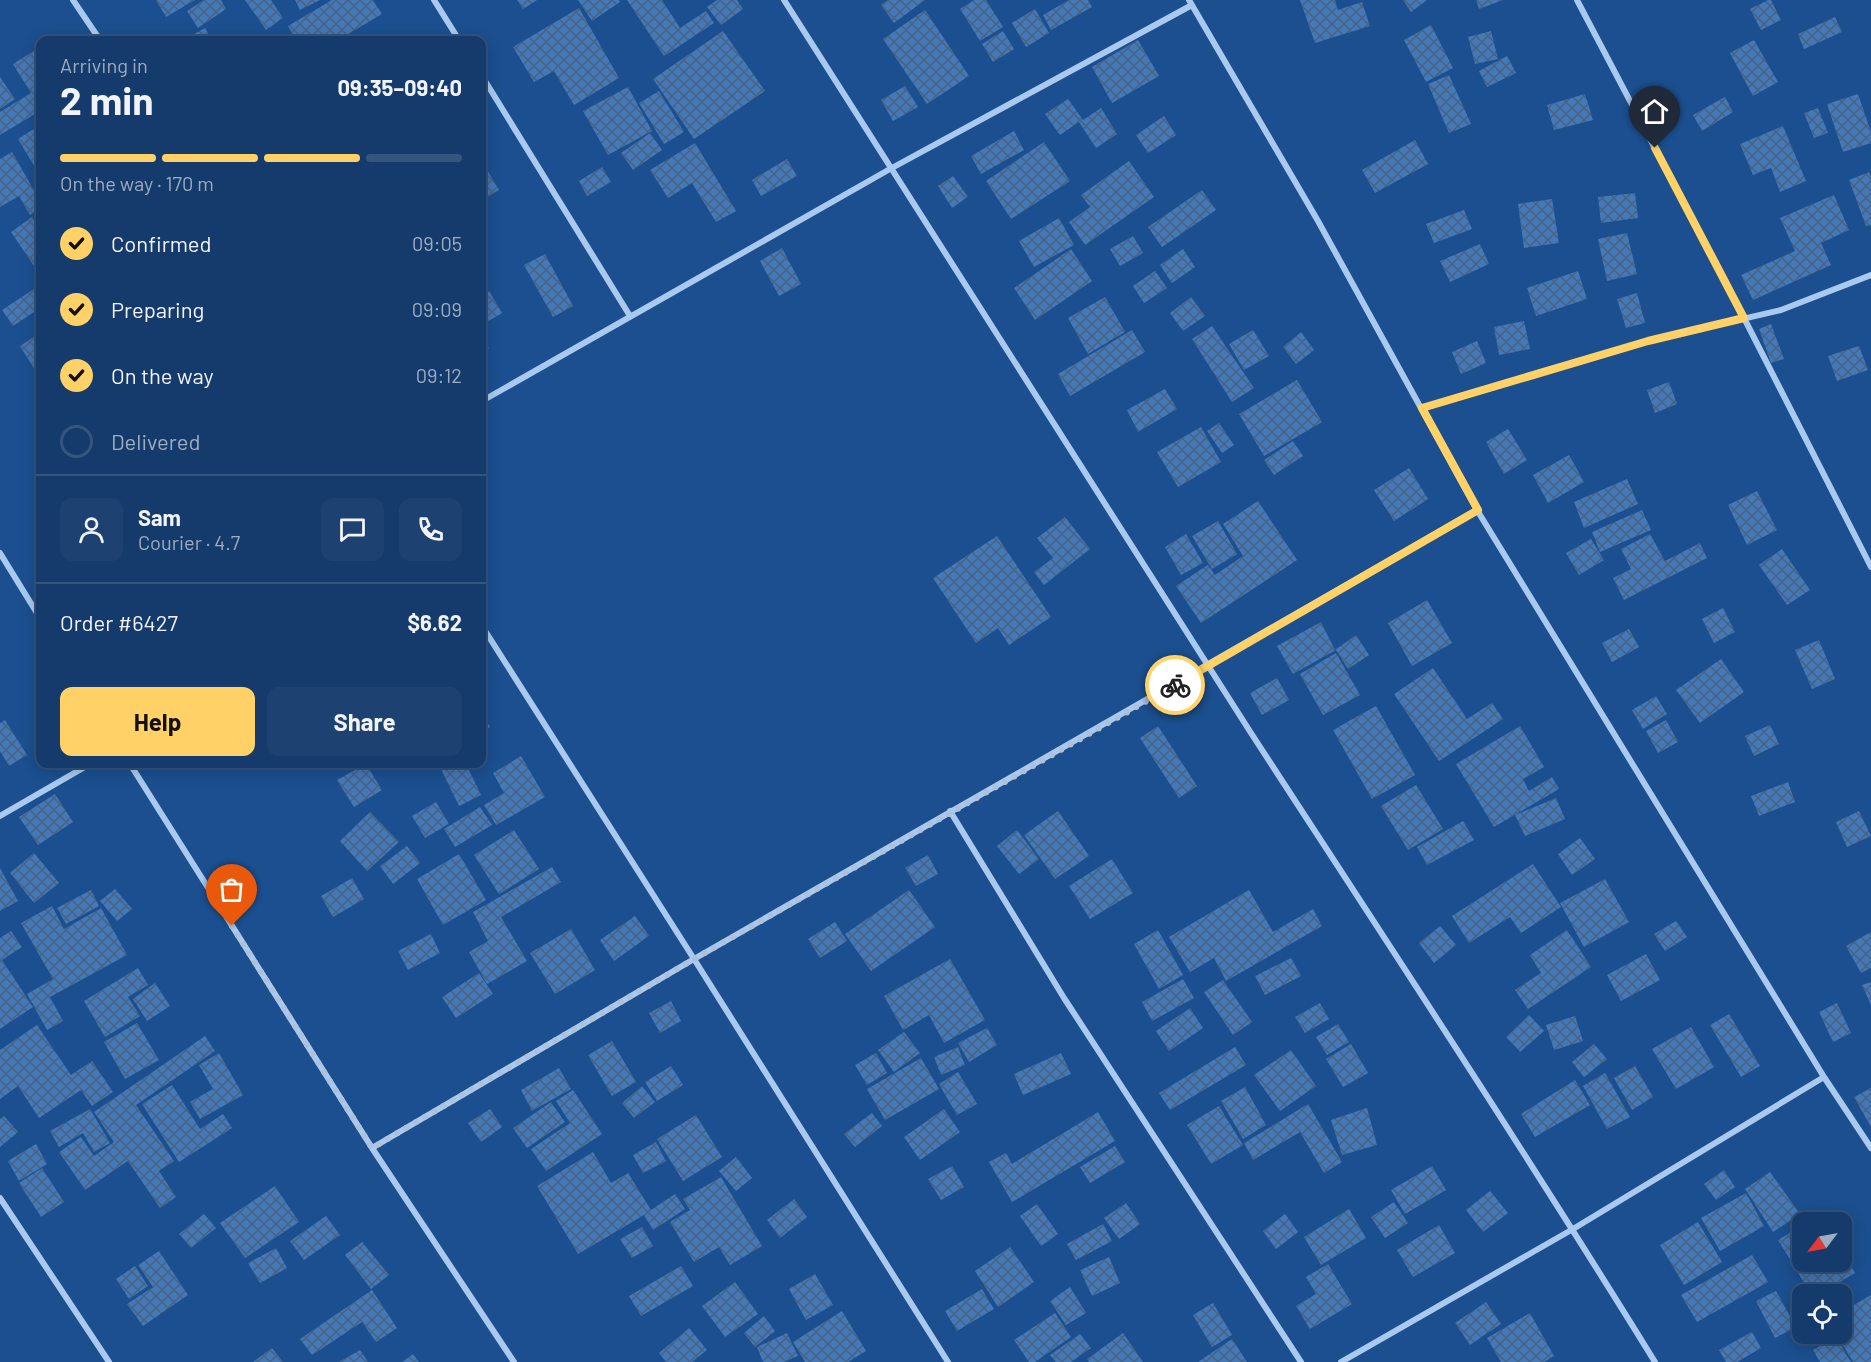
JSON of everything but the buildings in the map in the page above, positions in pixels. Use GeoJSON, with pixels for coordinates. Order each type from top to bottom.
{"type":"FeatureCollection","features":[{"type":"Feature","properties":{"kind":"street"},"geometry":{"type":"LineString","coordinates":[[73,0],[97,36]]}},
{"type":"Feature","properties":{"kind":"street"},"geometry":{"type":"LineString","coordinates":[[434,0],[456,36]]}},
{"type":"Feature","properties":{"kind":"street"},"geometry":{"type":"LineString","coordinates":[[784,0],[1208,666],[1573,1229],[1655,1362]]}},
{"type":"Feature","properties":{"kind":"street"},"geometry":{"type":"LineString","coordinates":[[1577,0],[1744,318],[1871,567]]}},
{"type":"Feature","properties":{"kind":"street"},"geometry":{"type":"LineString","coordinates":[[486,399],[890,169],[1190,3],[1318,221],[1478,510],[1824,1077],[1871,1148]]}},
{"type":"Feature","properties":{"kind":"street"},"geometry":{"type":"LineString","coordinates":[[486,82],[630,316]]}},
{"type":"Feature","properties":{"kind":"street"},"geometry":{"type":"LineString","coordinates":[[1422,408],[1648,341],[1781,310],[1871,275]]}},
{"type":"Feature","properties":{"kind":"street"},"geometry":{"type":"LineString","coordinates":[[372,1148],[950,811],[1208,666],[1478,510]]}},
{"type":"Feature","properties":{"kind":"street"},"geometry":{"type":"LineString","coordinates":[[0,553],[36,612]]}},
{"type":"Feature","properties":{"kind":"street"},"geometry":{"type":"LineString","coordinates":[[486,632],[948,1362]]}},
{"type":"Feature","properties":{"kind":"street"},"geometry":{"type":"LineString","coordinates":[[0,816],[83,768]]}},
{"type":"Feature","properties":{"kind":"street"},"geometry":{"type":"LineString","coordinates":[[133,768],[372,1148],[514,1362]]}},
{"type":"Feature","properties":{"kind":"street"},"geometry":{"type":"LineString","coordinates":[[950,811],[1064,998],[1301,1362]]}},
{"type":"Feature","properties":{"kind":"street"},"geometry":{"type":"LineString","coordinates":[[1341,1362],[1573,1229],[1824,1077]]}},
{"type":"Feature","properties":{"kind":"street"},"geometry":{"type":"LineString","coordinates":[[0,1198],[109,1362]]}},
{"type":"Feature","properties":{"kind":"way so far"},"geometry":{"type":"LineString","coordinates":[[232,926],[372,1148],[950,811],[1175,685]]}},
{"type":"Feature","properties":{"kind":"route"},"geometry":{"type":"LineString","coordinates":[[1175,685],[1478,510],[1422,408],[1648,341],[1744,318],[1655,148]]}}]}
